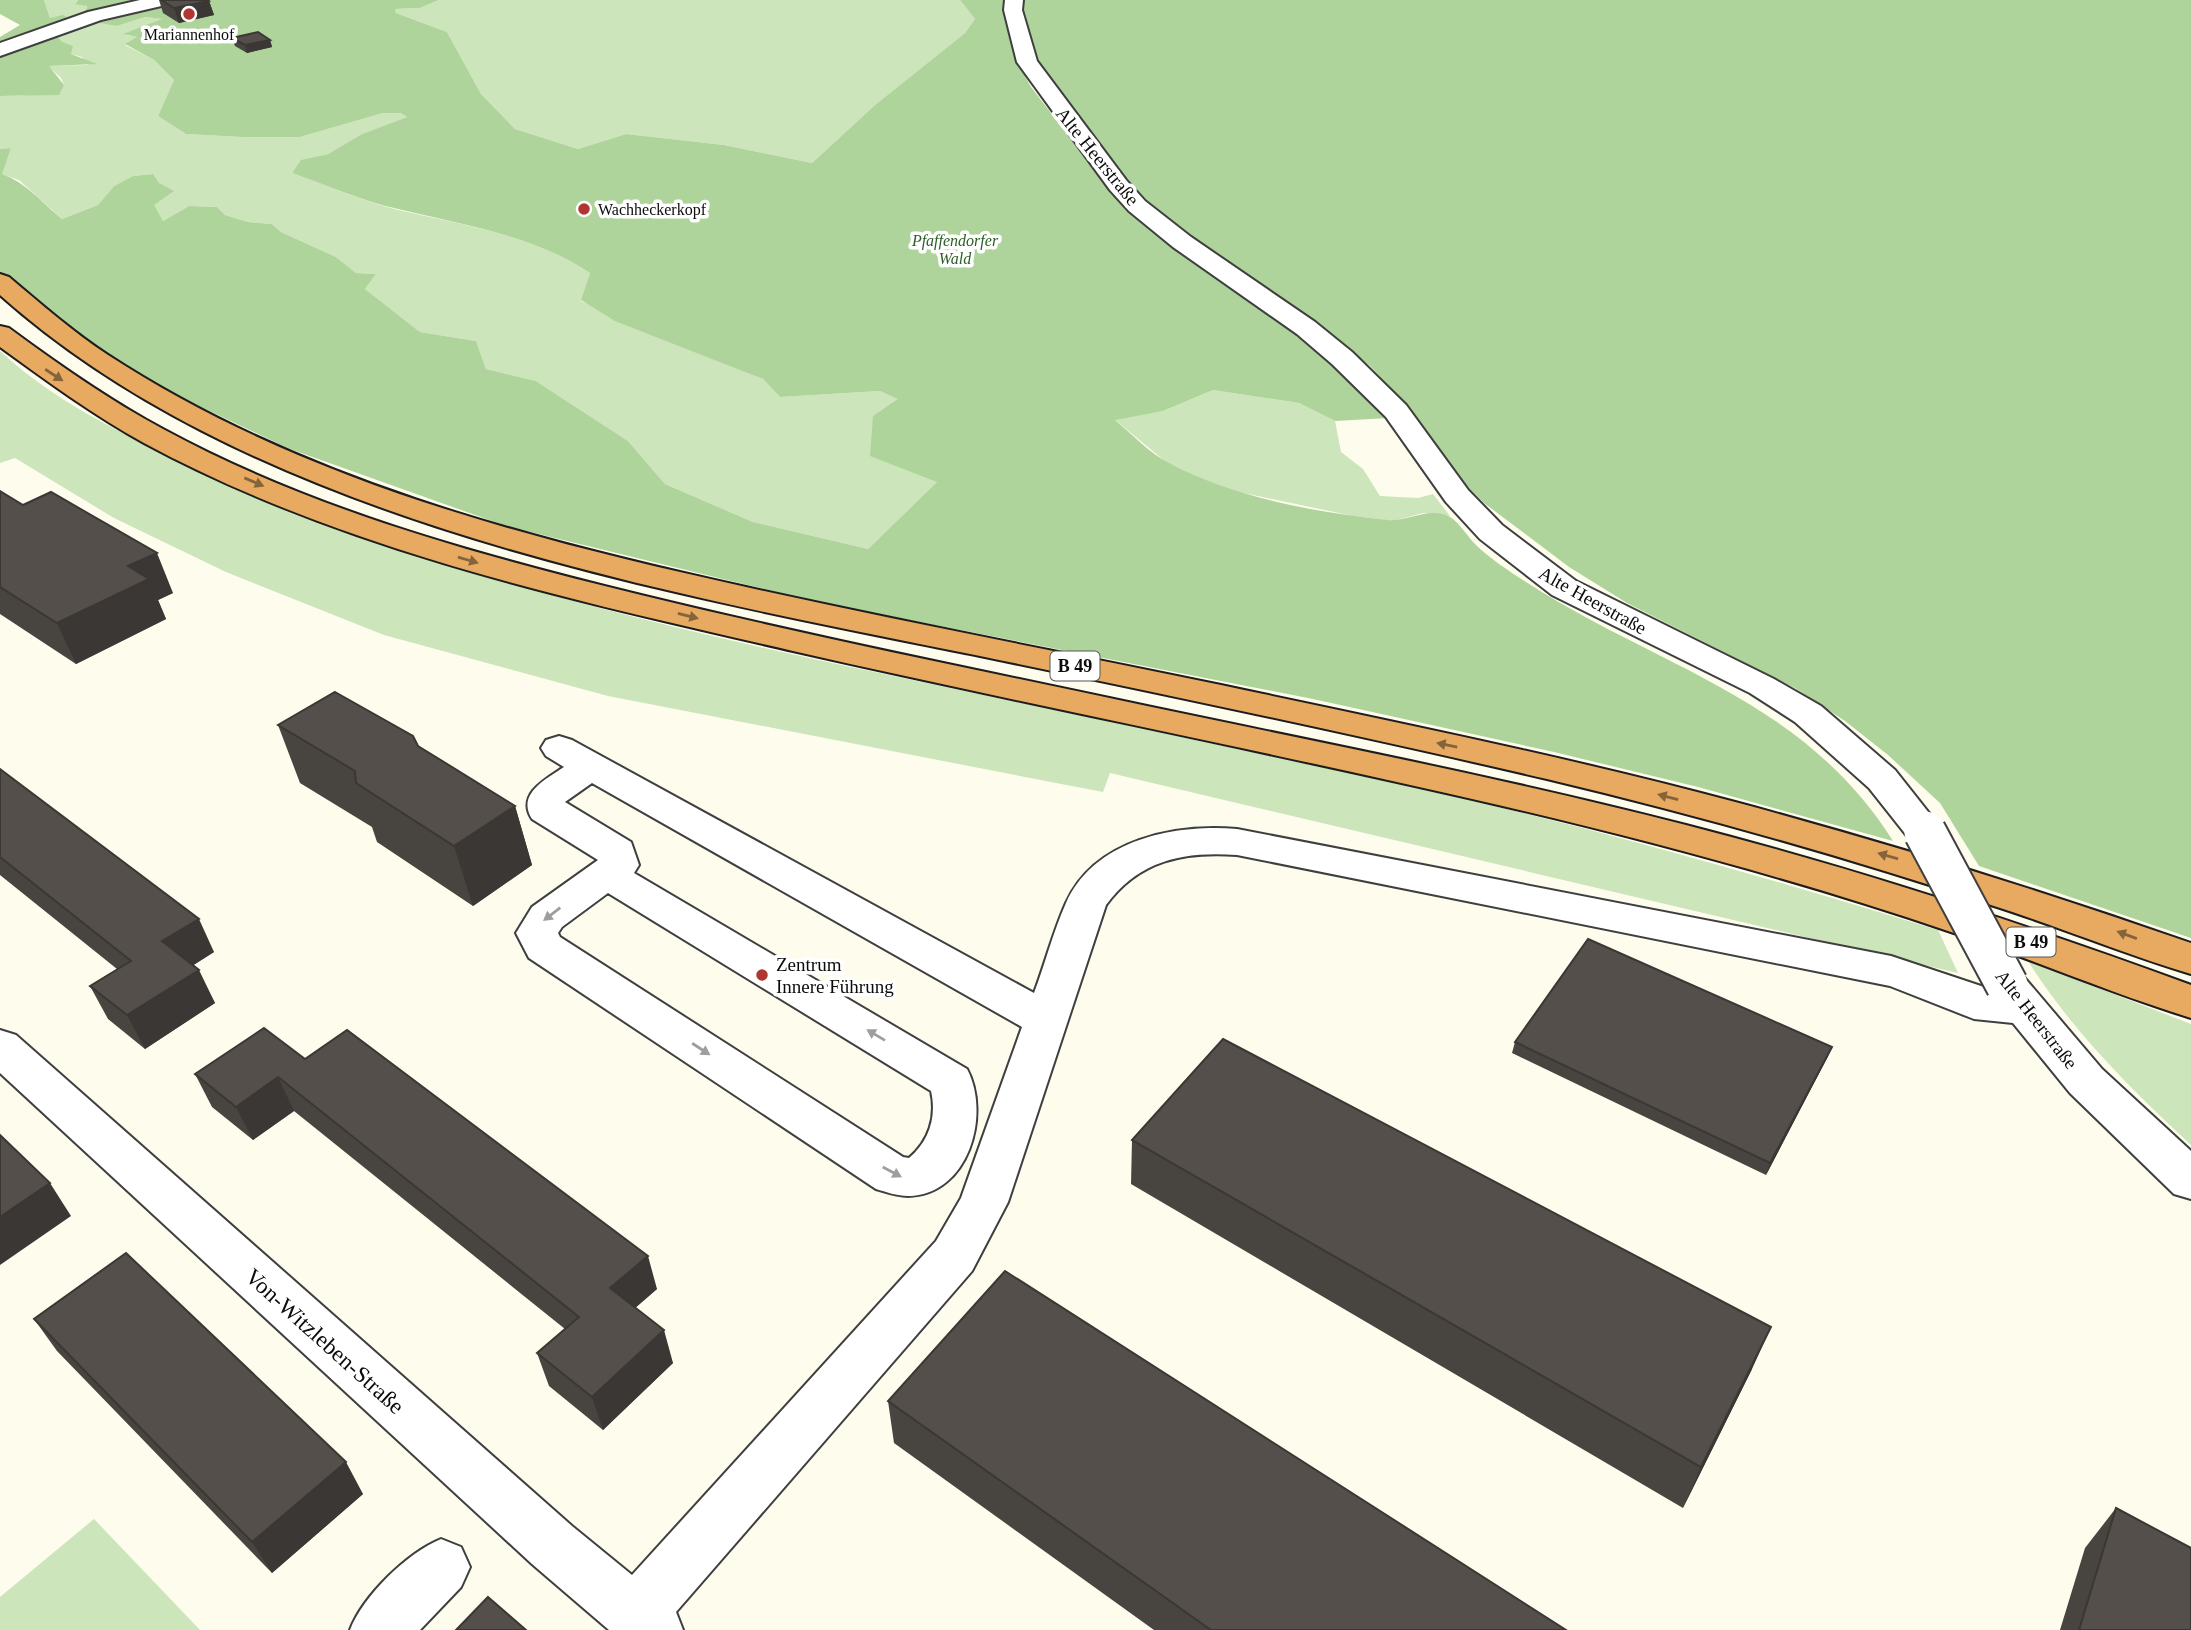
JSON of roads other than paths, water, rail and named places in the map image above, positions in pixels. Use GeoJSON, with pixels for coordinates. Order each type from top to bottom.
{"type":"FeatureCollection","features":[{"type":"Feature","properties":{"kind":"highway","name":"B 49"},"geometry":{"type":"LineString","coordinates":[[0,282],[29,310],[78,348],[158,398],[228,434],[322,474],[492,533],[798,610],[1409,737],[1619,785],[1929,868],[2058,910],[2191,958]]}},
{"type":"Feature","properties":{"kind":"highway","name":"B 49"},"geometry":{"type":"LineString","coordinates":[[0,334],[34,362],[114,414],[187,453],[352,522],[458,557],[567,587],[778,638],[1456,782],[1617,821],[1869,891],[2031,942],[2191,1002]]}},
{"type":"Feature","properties":{"kind":"street"},"geometry":{"type":"LineString","coordinates":[[0,50],[94,16],[164,0]]}},
{"type":"Feature","properties":{"kind":"street","name":"Alte Heerstraße"},"geometry":{"type":"LineString","coordinates":[[1014,0],[1013,10],[1027,62],[1118,185],[1164,229],[1306,328],[1342,358],[1396,411],[1457,496],[1490,532],[1564,588],[1762,686],[1800,709],[1834,734],[1882,779],[1925,832],[1978,936],[2015,997],[2086,1081],[2191,1180]]}},
{"type":"Feature","properties":{"kind":"street"},"geometry":{"type":"LineString","coordinates":[[608,876],[951,1082],[957,1101],[943,1157],[917,1178],[907,1179],[893,1175],[544,947],[537,933],[547,917],[619,866],[617,851],[553,814],[545,804],[575,757],[1048,1021]]}},
{"type":"Feature","properties":{"kind":"street"},"geometry":{"type":"LineString","coordinates":[[645,1622],[954,1256],[984,1202],[1083,914],[1094,891],[1114,872],[1145,852],[1177,841],[1206,839],[1251,845],[1891,971],[1927,982],[1974,1003],[2015,997]]}},
{"type":"Feature","properties":{"kind":"street","name":"Von-Witzleben-Straße"},"geometry":{"type":"LineString","coordinates":[[0,1047],[552,1545],[645,1622]]}},
{"type":"Feature","properties":{"kind":"street"},"geometry":{"type":"LineString","coordinates":[[379,1630],[441,1567]]}},
{"type":"Feature","properties":{"kind":"place","name":"Mariannenhof"},"geometry":{"type":"Point","coordinates":[189,14]}},
{"type":"Feature","properties":{"kind":"place","name":"Wachheckerkopf"},"geometry":{"type":"Point","coordinates":[584,209]}},
{"type":"Feature","properties":{"kind":"place","name":"Zentrum Innere Führung"},"geometry":{"type":"Point","coordinates":[762,975]}},
{"type":"Feature","properties":{"kind":"park label","name":"Pfaffendorfer Wald"},"geometry":{"type":"Point","coordinates":[955,249]}}]}
